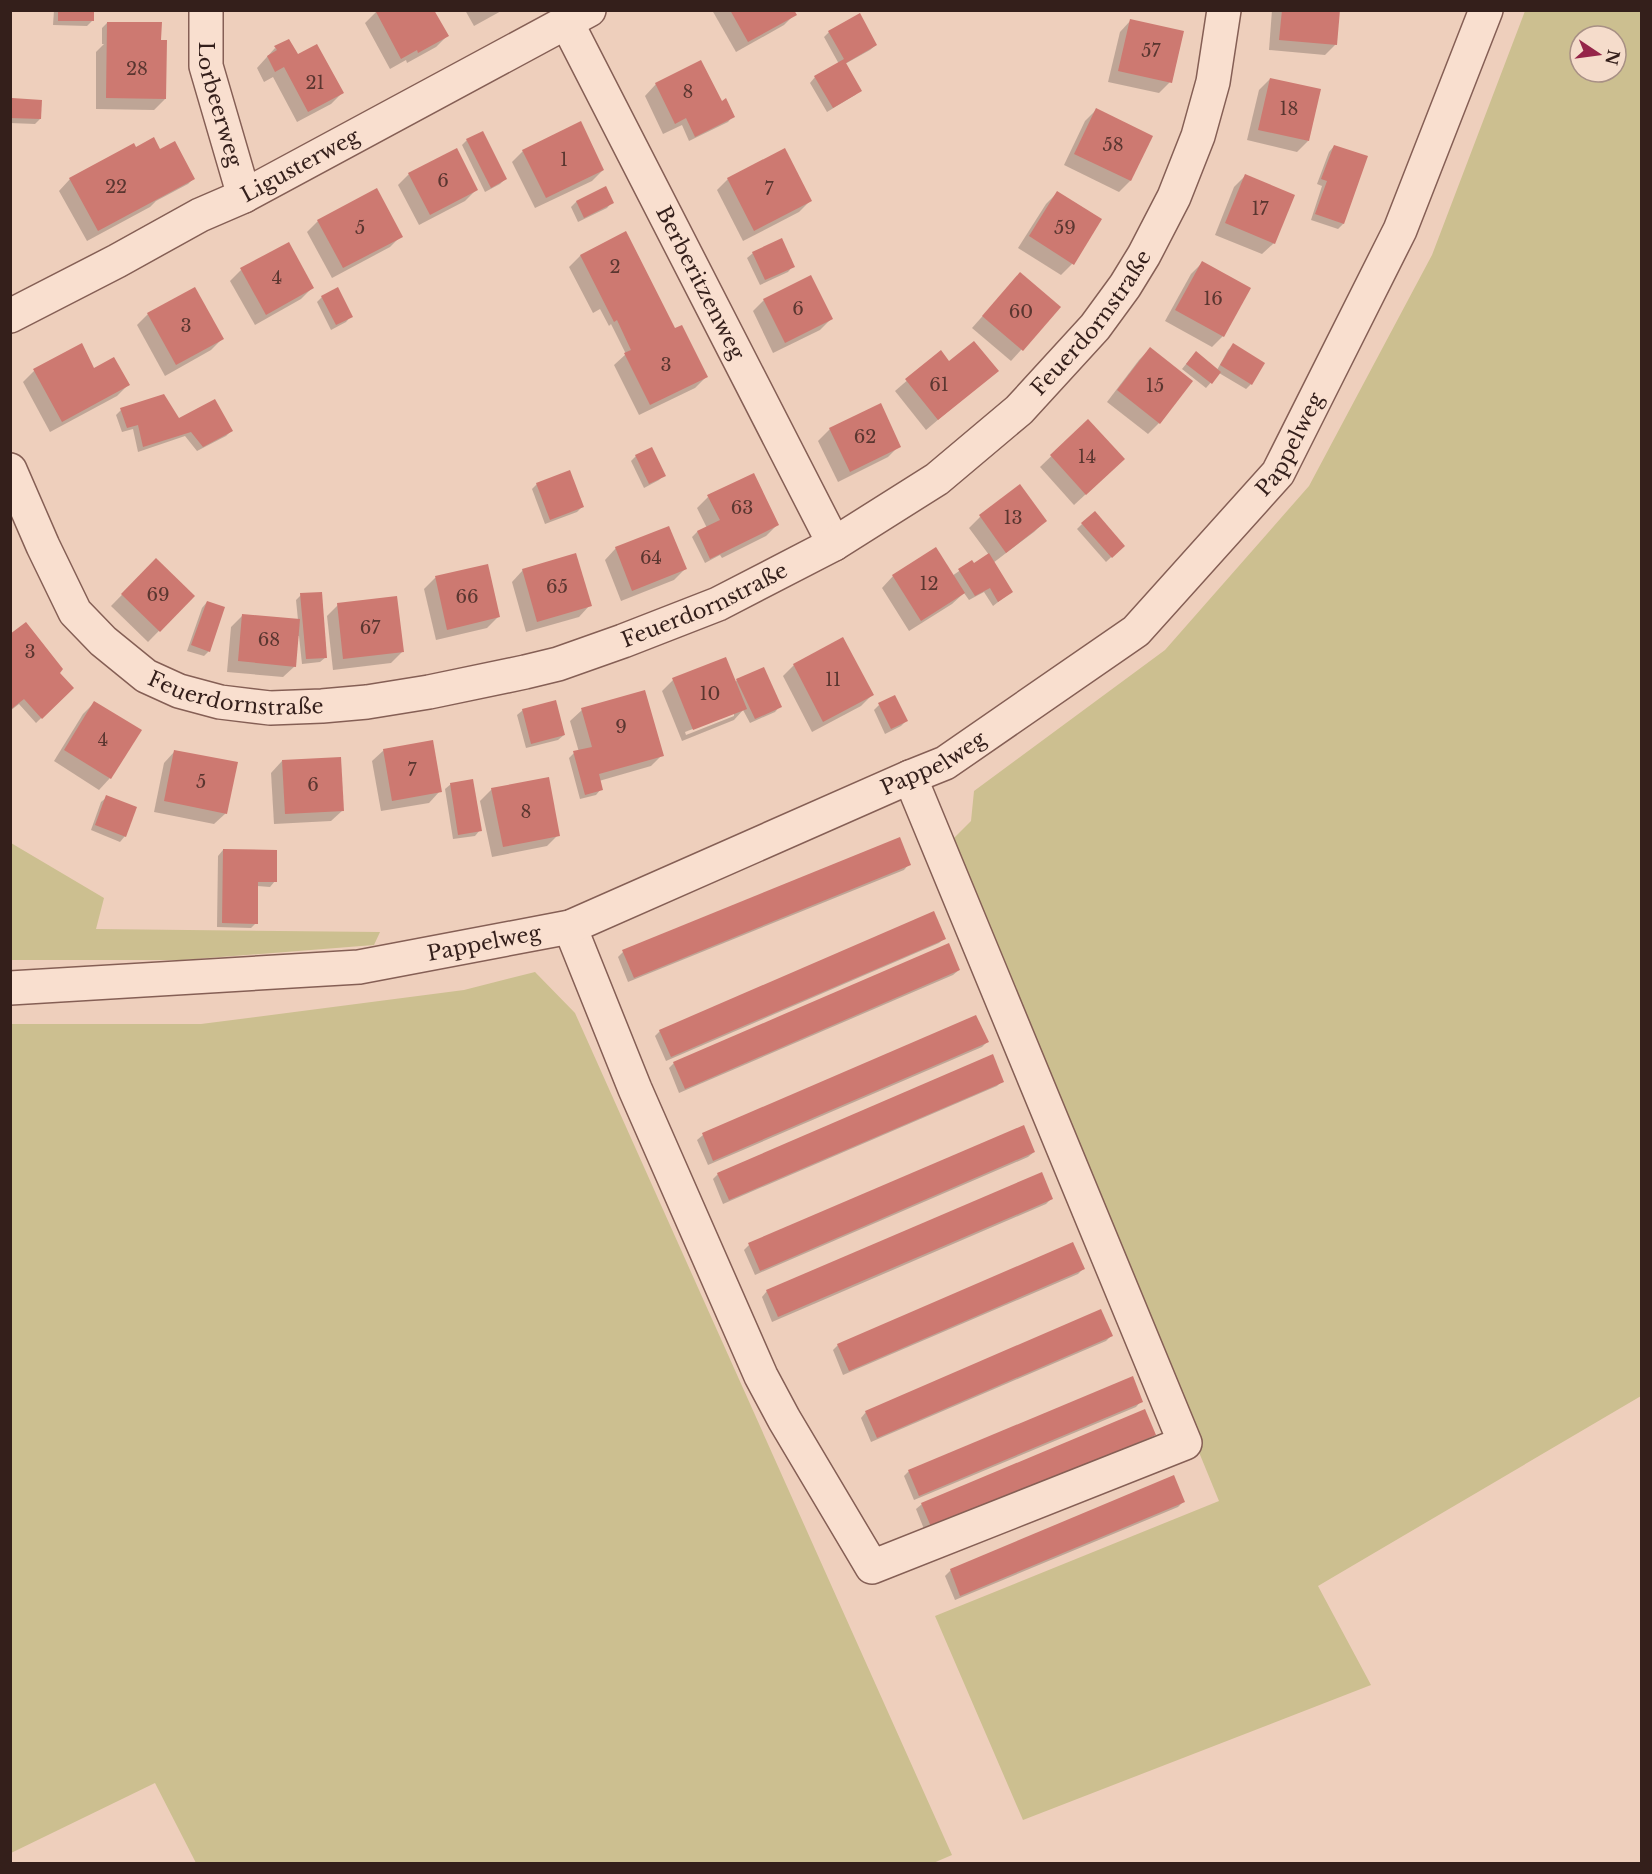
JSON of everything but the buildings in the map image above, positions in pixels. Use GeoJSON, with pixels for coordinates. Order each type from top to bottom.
{"type":"FeatureCollection","features":[{"type":"Feature","properties":{"kind":"street","name":"Lorbeerweg"},"geometry":{"type":"LineString","coordinates":[[206,10],[206,66],[244,196]]}},
{"type":"Feature","properties":{"kind":"street","name":"Feuerdornstraße"},"geometry":{"type":"LineString","coordinates":[[10,471],[75,612],[104,641],[146,676],[179,691],[220,702],[270,708],[367,702],[429,692],[558,664],[623,641],[718,604],[834,544],[930,484],[1019,410],[1095,327],[1125,286],[1174,197],[1198,136],[1213,82],[1224,10]]}},
{"type":"Feature","properties":{"kind":"street","name":"Pappelweg"},"geometry":{"type":"LineString","coordinates":[[10,988],[359,967],[570,927],[945,763],[1136,631],[1278,473],[1400,230],[1486,10]]}},
{"type":"Feature","properties":{"kind":"street","name":"Ligusterweg"},"geometry":{"type":"LineString","coordinates":[[10,316],[200,215],[244,196],[578,17]]}},
{"type":"Feature","properties":{"kind":"street","name":"Berberitzenweg"},"geometry":{"type":"LineString","coordinates":[[578,17],[834,544]]}},
{"type":"Feature","properties":{"kind":"street"},"geometry":{"type":"LineString","coordinates":[[570,927],[635,1089],[761,1376],[872,1567],[1185,1443],[910,777]]}},
{"type":"Feature","properties":{"kind":"shaded area"},"geometry":{"type":"Polygon","coordinates":[[[1525,11],[1641,11],[1641,1396],[1318,1586],[1371,1685],[1023,1820],[935,1616],[1219,1501],[949,843],[971,821],[974,791],[1165,650],[1309,486],[1432,255],[1525,11]]]}},
{"type":"Feature","properties":{"kind":"shaded area"},"geometry":{"type":"Polygon","coordinates":[[[11,843],[104,898],[96,929],[380,932],[374,945],[182,960],[11,960],[11,843]]]}},
{"type":"Feature","properties":{"kind":"shaded area"},"geometry":{"type":"Polygon","coordinates":[[[535,972],[575,1013],[952,1855],[931,1864],[196,1863],[155,1783],[11,1853],[11,1024],[201,1024],[464,990],[535,972]]]}}]}
